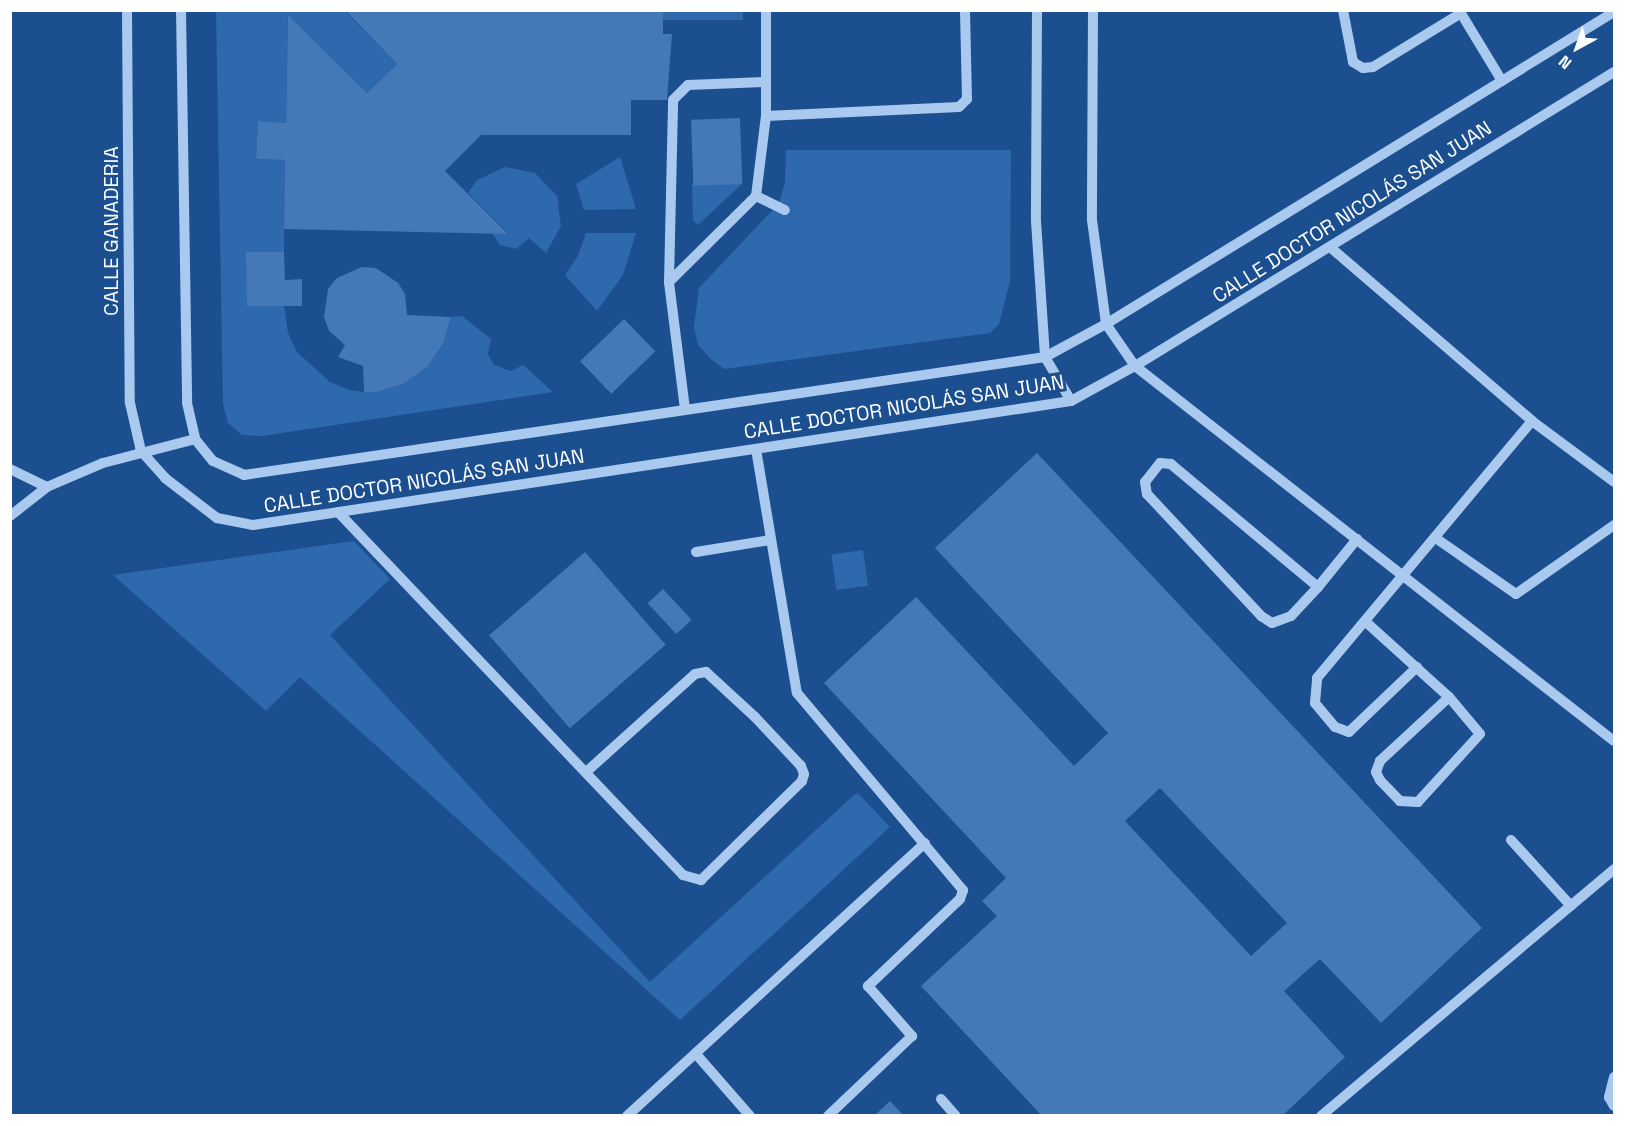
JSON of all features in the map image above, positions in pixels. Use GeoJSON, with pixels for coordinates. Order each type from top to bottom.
{"type":"FeatureCollection","features":[{"type":"Feature","properties":{"kind":"street","name":"CALLE GANADERIA"},"geometry":{"type":"LineString","coordinates":[[127,10],[130,403],[141,451]]}},
{"type":"Feature","properties":{"kind":"street"},"geometry":{"type":"LineString","coordinates":[[10,516],[47,487],[141,451],[195,439],[187,403],[181,10]]}},
{"type":"Feature","properties":{"kind":"street"},"geometry":{"type":"LineString","coordinates":[[669,282],[756,196],[766,116],[766,10]]}},
{"type":"Feature","properties":{"kind":"street"},"geometry":{"type":"LineString","coordinates":[[766,116],[959,107],[966,99],[964,10]]}},
{"type":"Feature","properties":{"kind":"street"},"geometry":{"type":"LineString","coordinates":[[1037,10],[1036,221],[1045,357],[1071,401]]}},
{"type":"Feature","properties":{"kind":"street"},"geometry":{"type":"LineString","coordinates":[[1093,10],[1092,220],[1106,324],[1136,366],[1614,741]]}},
{"type":"Feature","properties":{"kind":"street"},"geometry":{"type":"LineString","coordinates":[[1343,10],[1353,62],[1363,68],[1373,67],[1460,12],[1502,81]]}},
{"type":"Feature","properties":{"kind":"street","name":"CALLE DOCTOR NICOLÁS SAN JUAN"},"geometry":{"type":"LineString","coordinates":[[195,439],[213,461],[243,475],[1045,357],[1106,324],[1614,12]]}},
{"type":"Feature","properties":{"kind":"street","name":"CALLE DOCTOR NICOLÁS SAN JUAN"},"geometry":{"type":"LineString","coordinates":[[141,451],[165,478],[217,518],[253,525],[1071,401],[1136,366],[1614,72]]}},
{"type":"Feature","properties":{"kind":"street"},"geometry":{"type":"LineString","coordinates":[[685,409],[669,282],[673,100],[688,85],[765,82]]}},
{"type":"Feature","properties":{"kind":"street"},"geometry":{"type":"LineString","coordinates":[[756,196],[785,210]]}},
{"type":"Feature","properties":{"kind":"street"},"geometry":{"type":"LineString","coordinates":[[1330,247],[1532,421],[1612,476]]}},
{"type":"Feature","properties":{"kind":"street"},"geometry":{"type":"LineString","coordinates":[[1417,667],[1358,727],[1349,732],[1335,727],[1315,703],[1314,684],[1437,539],[1532,421]]}},
{"type":"Feature","properties":{"kind":"street"},"geometry":{"type":"LineString","coordinates":[[756,449],[797,693],[961,884],[960,899],[868,986],[912,1036],[828,1116]]}},
{"type":"Feature","properties":{"kind":"street"},"geometry":{"type":"LineString","coordinates":[[1318,587],[1171,464],[1160,463],[1144,482],[1147,494],[1267,619],[1283,621],[1318,587],[1357,539]]}},
{"type":"Feature","properties":{"kind":"street"},"geometry":{"type":"LineString","coordinates":[[10,468],[47,487]]}},
{"type":"Feature","properties":{"kind":"street"},"geometry":{"type":"LineString","coordinates":[[339,512],[683,875],[693,880],[700,880],[802,781],[804,774],[801,766],[706,672],[695,674],[586,772]]}},
{"type":"Feature","properties":{"kind":"street"},"geometry":{"type":"LineString","coordinates":[[1437,539],[1516,594],[1614,525]]}},
{"type":"Feature","properties":{"kind":"street"},"geometry":{"type":"LineString","coordinates":[[696,552],[770,540]]}},
{"type":"Feature","properties":{"kind":"street"},"geometry":{"type":"LineString","coordinates":[[1367,623],[1449,697],[1479,730],[1478,740],[1418,802],[1400,801],[1380,780],[1376,771],[1380,761],[1449,697]]}},
{"type":"Feature","properties":{"kind":"street"},"geometry":{"type":"LineString","coordinates":[[1511,840],[1571,906]]}},
{"type":"Feature","properties":{"kind":"street"},"geometry":{"type":"LineString","coordinates":[[627,1116],[925,843]]}},
{"type":"Feature","properties":{"kind":"street"},"geometry":{"type":"LineString","coordinates":[[1321,1116],[1614,869]]}},
{"type":"Feature","properties":{"kind":"street"},"geometry":{"type":"LineString","coordinates":[[696,1054],[750,1116]]}},
{"type":"Feature","properties":{"kind":"street"},"geometry":{"type":"LineString","coordinates":[[1614,1077],[1609,1097],[1614,1106]]}},
{"type":"Feature","properties":{"kind":"street"},"geometry":{"type":"LineString","coordinates":[[941,1099],[956,1116]]}},
{"type":"Feature","properties":{"kind":"shaded area"},"geometry":{"type":"Polygon","coordinates":[[[216,11],[345,11],[397,64],[367,93],[288,15],[286,123],[258,121],[256,159],[285,160],[284,252],[246,253],[284,305],[288,333],[297,352],[330,382],[349,390],[364,392],[403,384],[427,367],[443,344],[451,317],[462,316],[491,339],[488,354],[494,365],[511,371],[523,365],[553,392],[262,436],[242,435],[228,423],[223,404],[216,11]]]}},
{"type":"Feature","properties":{"kind":"shaded area"},"geometry":{"type":"Polygon","coordinates":[[[663,11],[743,11],[743,20],[663,20],[663,11]]]}},
{"type":"Feature","properties":{"kind":"shaded area"},"geometry":{"type":"Polygon","coordinates":[[[786,150],[1011,150],[1010,281],[999,324],[990,333],[724,369],[711,359],[698,345],[694,327],[699,288],[779,203],[785,182],[786,150]]]}},
{"type":"Feature","properties":{"kind":"shaded area"},"geometry":{"type":"Polygon","coordinates":[[[620,157],[636,209],[584,210],[576,184],[620,157]]]}},
{"type":"Feature","properties":{"kind":"shaded area"},"geometry":{"type":"Polygon","coordinates":[[[505,167],[535,173],[557,196],[561,226],[546,253],[529,238],[516,249],[500,245],[492,233],[508,233],[468,193],[477,180],[505,167]]]}},
{"type":"Feature","properties":{"kind":"shaded area"},"geometry":{"type":"Polygon","coordinates":[[[692,184],[742,184],[698,225],[693,220],[692,184]]]}},
{"type":"Feature","properties":{"kind":"shaded area"},"geometry":{"type":"Polygon","coordinates":[[[586,233],[636,233],[623,275],[597,311],[565,275],[578,256],[586,233]]]}},
{"type":"Feature","properties":{"kind":"shaded area"},"geometry":{"type":"Polygon","coordinates":[[[354,541],[390,579],[330,635],[650,982],[853,796],[858,793],[890,827],[680,1020],[300,677],[266,711],[113,575],[354,541]]]}},
{"type":"Feature","properties":{"kind":"shaded area"},"geometry":{"type":"Polygon","coordinates":[[[863,550],[868,586],[836,590],[831,554],[863,550]]]}},
{"type":"Feature","properties":{"kind":"building"},"geometry":{"type":"Polygon","coordinates":[[[345,10],[663,10],[663,34],[672,34],[667,100],[631,100],[631,135],[481,135],[445,171],[508,234],[284,229],[285,160],[256,159],[258,121],[286,123],[288,15],[367,93],[397,64],[345,10]]]}},
{"type":"Feature","properties":{"kind":"building"},"geometry":{"type":"Polygon","coordinates":[[[740,118],[742,184],[693,186],[691,120],[740,118]]]}},
{"type":"Feature","properties":{"kind":"building"},"geometry":{"type":"Polygon","coordinates":[[[246,252],[284,252],[285,280],[302,279],[302,306],[247,306],[246,252]]]}},
{"type":"Feature","properties":{"kind":"building"},"geometry":{"type":"Polygon","coordinates":[[[362,267],[376,268],[398,283],[405,294],[407,315],[451,317],[443,344],[427,367],[403,384],[376,392],[364,392],[363,366],[338,357],[345,345],[329,331],[324,317],[328,289],[337,278],[362,267]]]}},
{"type":"Feature","properties":{"kind":"building"},"geometry":{"type":"Polygon","coordinates":[[[624,319],[655,351],[611,394],[580,361],[624,319]]]}},
{"type":"Feature","properties":{"kind":"building"},"geometry":{"type":"Polygon","coordinates":[[[1037,453],[1482,928],[1381,1023],[1320,959],[1284,991],[1345,1057],[1282,1116],[1042,1116],[921,986],[997,916],[982,901],[1006,878],[824,683],[916,597],[1074,766],[1108,733],[935,548],[1037,453]],[[1160,788],[1125,821],[1251,956],[1287,923],[1160,788]]]}},
{"type":"Feature","properties":{"kind":"building"},"geometry":{"type":"Polygon","coordinates":[[[585,552],[666,645],[570,728],[489,635],[585,552]]]}},
{"type":"Feature","properties":{"kind":"building"},"geometry":{"type":"Polygon","coordinates":[[[663,589],[692,620],[676,634],[648,603],[663,589]]]}},
{"type":"Feature","properties":{"kind":"building"},"geometry":{"type":"Polygon","coordinates":[[[890,1101],[904,1116],[874,1116],[890,1101]]]}}]}
